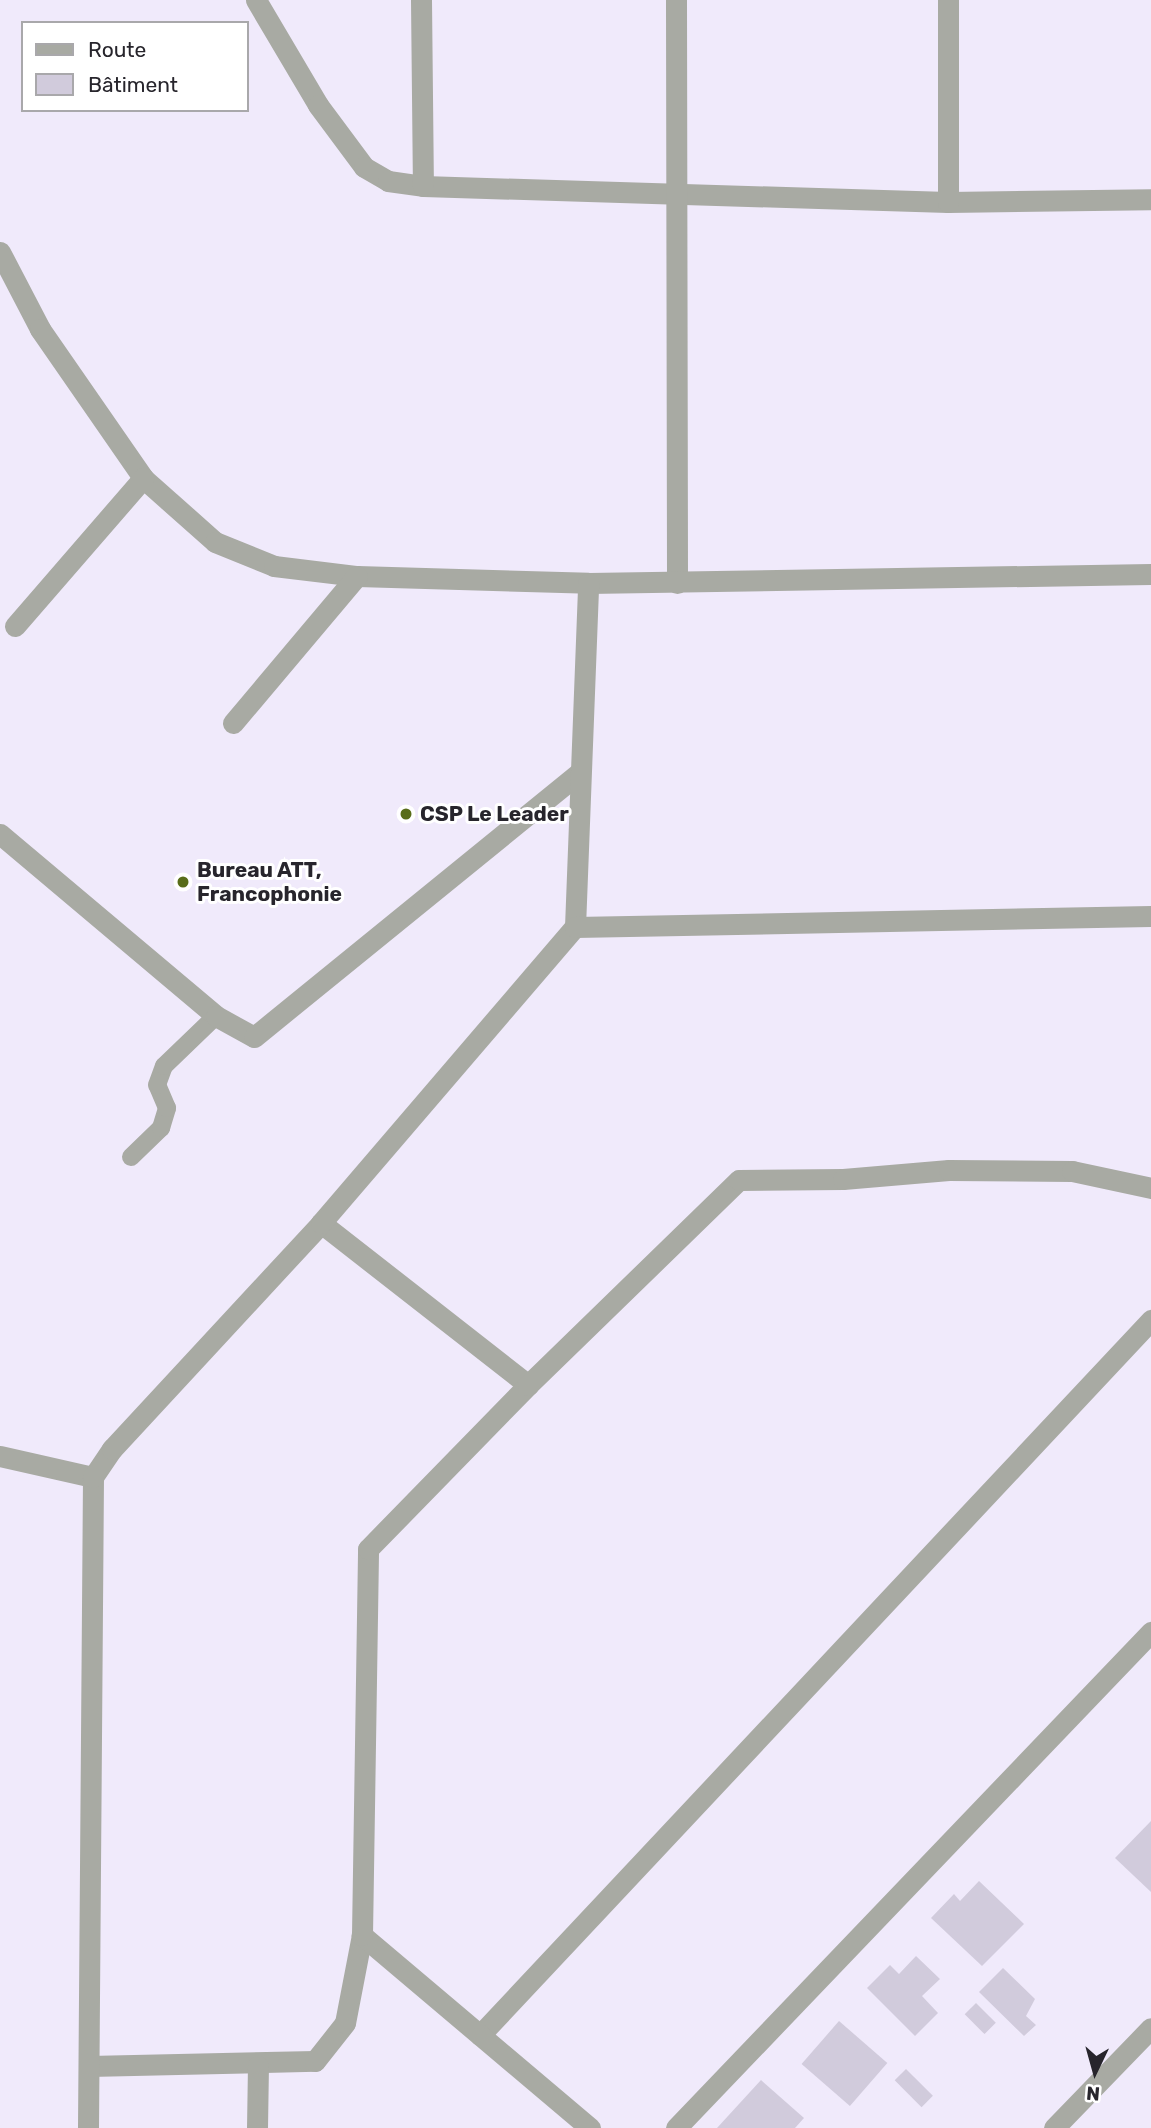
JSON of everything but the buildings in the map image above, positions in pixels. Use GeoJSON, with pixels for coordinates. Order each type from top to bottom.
{"type":"FeatureCollection","features":[{"type":"Feature","properties":{"kind":"street"},"geometry":{"type":"LineString","coordinates":[[256,0],[318,105],[364,167],[388,181],[423,186],[948,202],[1151,198]]}},
{"type":"Feature","properties":{"kind":"street"},"geometry":{"type":"LineString","coordinates":[[421,0],[423,186]]}},
{"type":"Feature","properties":{"kind":"street"},"geometry":{"type":"LineString","coordinates":[[676,0],[677,583]]}},
{"type":"Feature","properties":{"kind":"street"},"geometry":{"type":"LineString","coordinates":[[948,0],[948,202]]}},
{"type":"Feature","properties":{"kind":"street"},"geometry":{"type":"LineString","coordinates":[[0,253],[40,329],[144,478],[215,542],[274,566],[357,576],[588,583],[1151,574]]}},
{"type":"Feature","properties":{"kind":"street"},"geometry":{"type":"LineString","coordinates":[[15,626],[144,478]]}},
{"type":"Feature","properties":{"kind":"street"},"geometry":{"type":"LineString","coordinates":[[233,723],[357,576]]}},
{"type":"Feature","properties":{"kind":"street"},"geometry":{"type":"LineString","coordinates":[[88,2128],[93,1477],[112,1449],[321,1223],[575,927],[588,583]]}},
{"type":"Feature","properties":{"kind":"street"},"geometry":{"type":"LineString","coordinates":[[0,834],[216,1016],[254,1037],[271,1028],[580,772]]}},
{"type":"Feature","properties":{"kind":"street"},"geometry":{"type":"LineString","coordinates":[[575,927],[1151,916]]}},
{"type":"Feature","properties":{"kind":"street"},"geometry":{"type":"LineString","coordinates":[[89,2066],[258,2066],[315,2061],[345,2023],[362,1935],[368,1549],[528,1385],[739,1180],[843,1179],[949,1170],[1072,1171],[1151,1188]]}},
{"type":"Feature","properties":{"kind":"street"},"geometry":{"type":"LineString","coordinates":[[321,1223],[528,1385]]}},
{"type":"Feature","properties":{"kind":"street"},"geometry":{"type":"LineString","coordinates":[[480,2035],[1151,1320]]}},
{"type":"Feature","properties":{"kind":"street"},"geometry":{"type":"LineString","coordinates":[[0,1456],[93,1477]]}},
{"type":"Feature","properties":{"kind":"street"},"geometry":{"type":"LineString","coordinates":[[676,2128],[1151,1632]]}},
{"type":"Feature","properties":{"kind":"street"},"geometry":{"type":"LineString","coordinates":[[362,1935],[590,2128]]}},
{"type":"Feature","properties":{"kind":"street"},"geometry":{"type":"LineString","coordinates":[[1054,2128],[1151,2028]]}},
{"type":"Feature","properties":{"kind":"street"},"geometry":{"type":"LineString","coordinates":[[257,2128],[258,2066]]}},
{"type":"Feature","properties":{"kind":"lane"},"geometry":{"type":"LineString","coordinates":[[131,1157],[161,1128],[167,1108],[157,1085],[164,1066],[216,1016]]}},
{"type":"Feature","properties":{"kind":"place","name":"CSP Le Leader"},"geometry":{"type":"Point","coordinates":[406,814]}},
{"type":"Feature","properties":{"kind":"place","name":"Bureau ATT, Francophonie"},"geometry":{"type":"Point","coordinates":[183,882]}}]}
